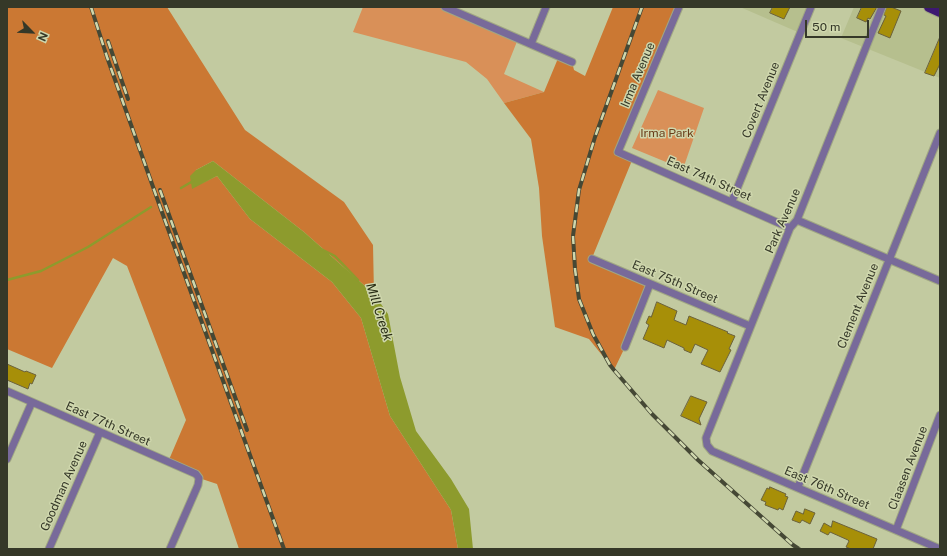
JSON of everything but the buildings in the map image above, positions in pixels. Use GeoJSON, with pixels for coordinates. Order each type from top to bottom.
{"type":"FeatureCollection","features":[{"type":"Feature","properties":{"kind":"main road"},"geometry":{"type":"LineString","coordinates":[[929,7],[940,12]]}},
{"type":"Feature","properties":{"kind":"street"},"geometry":{"type":"LineString","coordinates":[[445,7],[572,62]]}},
{"type":"Feature","properties":{"kind":"street"},"geometry":{"type":"LineString","coordinates":[[530,44],[546,7]]}},
{"type":"Feature","properties":{"kind":"street","name":"Irma Avenue"},"geometry":{"type":"LineString","coordinates":[[618,152],[678,7]]}},
{"type":"Feature","properties":{"kind":"street","name":"Covert Avenue"},"geometry":{"type":"LineString","coordinates":[[732,201],[811,7]]}},
{"type":"Feature","properties":{"kind":"street","name":"Park Avenue"},"geometry":{"type":"LineString","coordinates":[[707,445],[706,438],[750,326],[790,228],[797,220],[882,7]]}},
{"type":"Feature","properties":{"kind":"street","name":"Clement Avenue"},"geometry":{"type":"LineString","coordinates":[[798,487],[940,133]]}},
{"type":"Feature","properties":{"kind":"street","name":"East 74th Street"},"geometry":{"type":"LineString","coordinates":[[618,152],[732,201],[790,228]]}},
{"type":"Feature","properties":{"kind":"street"},"geometry":{"type":"LineString","coordinates":[[797,220],[940,282]]}},
{"type":"Feature","properties":{"kind":"street","name":"East 75th Street"},"geometry":{"type":"LineString","coordinates":[[592,258],[750,326]]}},
{"type":"Feature","properties":{"kind":"street"},"geometry":{"type":"LineString","coordinates":[[625,347],[650,284]]}},
{"type":"Feature","properties":{"kind":"street","name":"East 77th Street"},"geometry":{"type":"LineString","coordinates":[[7,391],[196,474],[199,478],[198,485],[170,549]]}},
{"type":"Feature","properties":{"kind":"street"},"geometry":{"type":"LineString","coordinates":[[7,459],[32,402]]}},
{"type":"Feature","properties":{"kind":"street","name":"Claasen Avenue"},"geometry":{"type":"LineString","coordinates":[[896,530],[940,415]]}},
{"type":"Feature","properties":{"kind":"street","name":"Goodman Avenue"},"geometry":{"type":"LineString","coordinates":[[49,549],[100,432]]}},
{"type":"Feature","properties":{"kind":"street","name":"East 76th Street"},"geometry":{"type":"LineString","coordinates":[[707,445],[712,450],[940,549]]}},
{"type":"Feature","properties":{"kind":"shaded area"},"geometry":{"type":"Polygon","coordinates":[[[7,7],[167,7],[245,130],[344,202],[373,245],[374,294],[304,232],[213,161],[196,170],[192,188],[217,176],[250,219],[332,282],[361,318],[390,416],[451,510],[458,549],[239,549],[217,484],[199,478],[168,462],[186,420],[127,266],[113,258],[52,368],[7,349],[7,7]]]}},
{"type":"Feature","properties":{"kind":"shaded area"},"geometry":{"type":"Polygon","coordinates":[[[613,7],[679,7],[618,151],[633,158],[592,258],[650,284],[625,347],[614,370],[589,339],[555,327],[542,236],[539,188],[531,139],[504,103],[544,92],[559,56],[572,62],[574,70],[585,76],[613,7]]]}},
{"type":"Feature","properties":{"kind":"shaded area"},"geometry":{"type":"Polygon","coordinates":[[[740,7],[811,7],[800,33],[740,7]]]}},
{"type":"Feature","properties":{"kind":"shaded area"},"geometry":{"type":"Polygon","coordinates":[[[854,7],[940,7],[940,78],[841,38],[854,7]]]}},
{"type":"Feature","properties":{"kind":"green space"},"geometry":{"type":"Polygon","coordinates":[[[363,7],[445,7],[518,39],[504,74],[544,92],[504,103],[487,79],[466,62],[353,32],[363,7]]]}},
{"type":"Feature","properties":{"kind":"green space","name":"Irma Park"},"geometry":{"type":"Polygon","coordinates":[[[658,90],[704,108],[683,169],[632,148],[658,90]]]}},
{"type":"Feature","properties":{"kind":"water"},"geometry":{"type":"Polygon","coordinates":[[[213,161],[304,232],[374,294],[388,314],[400,377],[416,431],[451,479],[469,509],[473,549],[458,549],[451,510],[390,416],[361,318],[332,282],[250,219],[217,176],[192,189],[190,176],[196,170],[213,161]]]}},
{"type":"Feature","properties":{"kind":"waterway","name":"Mill Creek"},"geometry":{"type":"LineString","coordinates":[[181,188],[193,181]]}},
{"type":"Feature","properties":{"kind":"waterway","name":"Mill Creek"},"geometry":{"type":"LineString","coordinates":[[7,280],[41,271],[88,247],[151,207]]}},
{"type":"Feature","properties":{"kind":"waterway","name":"Mill Creek"},"geometry":{"type":"LineString","coordinates":[[321,249],[335,256],[358,280]]}},
{"type":"Feature","properties":{"kind":"railway"},"geometry":{"type":"LineString","coordinates":[[91,7],[107,57],[163,215],[284,549]]}},
{"type":"Feature","properties":{"kind":"railway"},"geometry":{"type":"LineString","coordinates":[[642,7],[595,137],[579,190],[573,236],[579,299],[593,334],[610,365],[652,414],[698,460],[799,549]]}},
{"type":"Feature","properties":{"kind":"railway"},"geometry":{"type":"LineString","coordinates":[[108,41],[128,99]]}},
{"type":"Feature","properties":{"kind":"railway"},"geometry":{"type":"LineString","coordinates":[[160,190],[247,430]]}}]}
